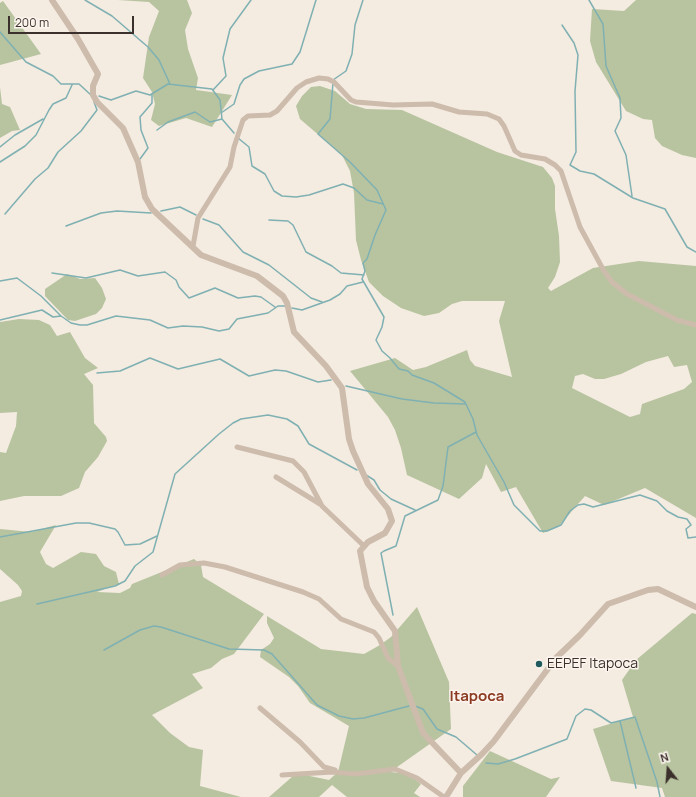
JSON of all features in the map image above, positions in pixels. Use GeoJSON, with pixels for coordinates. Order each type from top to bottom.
{"type":"FeatureCollection","features":[{"type":"Feature","properties":{"kind":"street"},"geometry":{"type":"LineString","coordinates":[[52,0],[78,39],[98,74],[93,86],[96,102],[123,128],[138,162],[145,197],[152,209],[200,255],[257,276],[283,296],[287,304],[294,332],[326,366],[342,388],[349,439],[353,451],[368,484],[388,509],[392,521],[385,533],[368,542],[360,551],[365,580],[374,601],[395,631],[398,666],[423,733],[461,773]]}},
{"type":"Feature","properties":{"kind":"street"},"geometry":{"type":"LineString","coordinates":[[192,246],[198,218],[230,167],[234,146],[243,120],[248,116],[270,115],[277,111],[297,88],[306,82],[319,78],[334,82],[351,100],[356,102],[393,105],[427,104],[459,112],[487,114],[499,118],[515,151],[521,154],[545,159],[561,171],[580,227],[604,271],[612,282],[624,292],[677,320],[696,325]]}},
{"type":"Feature","properties":{"kind":"street"},"geometry":{"type":"LineString","coordinates":[[238,447],[293,460],[304,472],[322,506]]}},
{"type":"Feature","properties":{"kind":"street"},"geometry":{"type":"LineString","coordinates":[[276,477],[322,506],[364,546]]}},
{"type":"Feature","properties":{"kind":"street"},"geometry":{"type":"LineString","coordinates":[[162,576],[172,569],[185,564],[204,563],[225,567],[309,594],[323,603],[341,620],[374,632],[379,638],[388,658],[398,666]]}},
{"type":"Feature","properties":{"kind":"street"},"geometry":{"type":"LineString","coordinates":[[282,774],[342,772],[360,774],[388,769],[399,770],[417,778],[445,797],[461,773],[494,741],[556,658],[580,635],[608,604],[642,591],[658,589],[696,607]]}},
{"type":"Feature","properties":{"kind":"street"},"geometry":{"type":"LineString","coordinates":[[260,708],[300,742],[324,767],[342,772]]}},
{"type":"Feature","properties":{"kind":"green space"},"geometry":{"type":"Polygon","coordinates":[[[118,0],[187,0],[192,13],[185,30],[188,49],[198,78],[196,90],[232,95],[212,127],[186,118],[159,126],[151,120],[155,104],[152,92],[143,78],[149,37],[159,11],[149,2],[118,0]]]}},
{"type":"Feature","properties":{"kind":"green space"},"geometry":{"type":"Polygon","coordinates":[[[636,0],[696,0],[696,158],[682,155],[662,146],[655,138],[652,120],[643,119],[626,111],[596,62],[590,41],[592,9],[624,11],[636,0]]]}},
{"type":"Feature","properties":{"kind":"green space"},"geometry":{"type":"Polygon","coordinates":[[[3,1],[41,54],[0,65],[0,3],[3,1]]]}},
{"type":"Feature","properties":{"kind":"green space"},"geometry":{"type":"Polygon","coordinates":[[[320,86],[335,91],[350,104],[366,109],[402,110],[497,152],[543,167],[552,178],[555,186],[555,209],[559,236],[560,262],[555,277],[548,288],[551,291],[593,268],[639,261],[696,266],[696,518],[645,488],[604,505],[585,496],[558,527],[543,533],[516,487],[501,492],[486,464],[482,478],[459,499],[407,475],[401,448],[395,430],[388,417],[350,371],[395,358],[413,370],[426,367],[467,350],[470,360],[475,366],[512,377],[499,321],[505,301],[462,301],[452,304],[439,313],[424,316],[401,308],[383,296],[369,282],[356,240],[354,193],[350,171],[342,155],[300,119],[296,106],[302,96],[311,87],[320,86]],[[668,356],[646,362],[621,374],[604,379],[595,379],[583,374],[575,376],[572,388],[630,417],[640,414],[642,404],[684,389],[692,382],[687,365],[674,367],[668,356]]]}},
{"type":"Feature","properties":{"kind":"green space"},"geometry":{"type":"Polygon","coordinates":[[[0,87],[2,104],[10,107],[20,130],[12,131],[0,138],[0,87]]]}},
{"type":"Feature","properties":{"kind":"green space"},"geometry":{"type":"Polygon","coordinates":[[[67,274],[80,279],[95,278],[102,288],[106,299],[102,308],[96,314],[75,321],[68,320],[45,296],[45,289],[67,274]]]}},
{"type":"Feature","properties":{"kind":"green space"},"geometry":{"type":"Polygon","coordinates":[[[19,319],[39,320],[50,325],[57,336],[70,332],[85,358],[98,368],[84,374],[93,385],[94,423],[106,437],[107,441],[98,457],[85,472],[79,488],[61,496],[24,496],[0,501],[0,452],[6,453],[16,426],[17,412],[0,413],[0,322],[19,319]]]}},
{"type":"Feature","properties":{"kind":"green space"},"geometry":{"type":"Polygon","coordinates":[[[56,525],[40,552],[46,564],[53,568],[81,552],[96,554],[104,566],[116,572],[119,584],[97,592],[120,593],[130,588],[132,584],[194,559],[201,565],[203,577],[264,614],[234,654],[222,659],[211,668],[192,674],[203,688],[152,715],[170,733],[189,747],[203,750],[200,786],[241,797],[0,797],[0,602],[21,596],[22,591],[18,585],[0,569],[0,529],[31,532],[56,525]]]}},
{"type":"Feature","properties":{"kind":"green space"},"geometry":{"type":"Polygon","coordinates":[[[417,607],[449,682],[451,729],[390,772],[403,773],[412,777],[421,784],[414,793],[420,797],[347,797],[332,785],[319,797],[269,797],[293,776],[305,775],[329,780],[338,772],[349,726],[310,703],[298,686],[289,677],[260,657],[261,650],[270,644],[274,638],[267,623],[267,616],[321,649],[364,654],[391,637],[417,607]]]}},
{"type":"Feature","properties":{"kind":"green space"},"geometry":{"type":"Polygon","coordinates":[[[692,613],[696,614],[696,797],[665,797],[662,788],[611,781],[593,729],[633,717],[622,680],[636,660],[692,613]]]}},
{"type":"Feature","properties":{"kind":"green space"},"geometry":{"type":"Polygon","coordinates":[[[490,751],[551,779],[560,777],[546,797],[463,797],[463,786],[490,751]]]}},
{"type":"Feature","properties":{"kind":"waterway"},"geometry":{"type":"LineString","coordinates":[[85,0],[112,16],[148,47],[159,60],[170,84]]}},
{"type":"Feature","properties":{"kind":"waterway"},"geometry":{"type":"LineString","coordinates":[[213,90],[226,76],[223,58],[230,29],[251,0]]}},
{"type":"Feature","properties":{"kind":"waterway"},"geometry":{"type":"LineString","coordinates":[[221,113],[234,104],[240,85],[244,79],[259,71],[292,64],[300,52],[316,0]]}},
{"type":"Feature","properties":{"kind":"waterway"},"geometry":{"type":"LineString","coordinates":[[333,80],[346,71],[352,54],[355,25],[363,0]]}},
{"type":"Feature","properties":{"kind":"waterway"},"geometry":{"type":"LineString","coordinates":[[589,0],[603,24],[606,66],[620,98],[621,118],[615,131],[626,155],[632,196]]}},
{"type":"Feature","properties":{"kind":"waterway"},"geometry":{"type":"LineString","coordinates":[[562,25],[574,43],[578,55],[575,91],[576,152],[570,165],[580,171],[594,174],[633,198],[665,209],[687,247],[696,252]]}},
{"type":"Feature","properties":{"kind":"waterway"},"geometry":{"type":"LineString","coordinates":[[0,32],[26,62],[53,76],[61,84],[79,84],[91,95]]}},
{"type":"Feature","properties":{"kind":"waterway"},"geometry":{"type":"LineString","coordinates":[[333,83],[330,119],[318,134],[350,162],[377,190],[386,210],[375,235],[367,259],[363,263],[365,271],[362,279],[384,317],[382,327],[376,340],[382,351],[399,369],[408,371],[412,375],[434,383],[465,402],[473,419],[477,435],[504,482],[514,505],[540,531],[547,531],[561,525],[570,511],[578,505],[584,504],[593,507],[640,495],[657,501],[667,511],[678,517],[687,519],[691,525],[686,529],[688,538],[696,537]]}},
{"type":"Feature","properties":{"kind":"waterway"},"geometry":{"type":"LineString","coordinates":[[99,96],[111,100],[136,91],[150,95],[168,84],[212,89],[220,100],[222,119],[234,133]]}},
{"type":"Feature","properties":{"kind":"waterway"},"geometry":{"type":"LineString","coordinates":[[0,162],[25,146],[36,135],[53,104],[66,98],[72,85]]}},
{"type":"Feature","properties":{"kind":"waterway"},"geometry":{"type":"LineString","coordinates":[[140,159],[148,148],[141,130],[140,117],[152,103],[152,94]]}},
{"type":"Feature","properties":{"kind":"waterway"},"geometry":{"type":"LineString","coordinates":[[5,214],[35,179],[48,168],[58,152],[81,131],[97,110],[94,102]]}},
{"type":"Feature","properties":{"kind":"waterway"},"geometry":{"type":"LineString","coordinates":[[157,130],[168,122],[195,112],[210,122],[222,119]]}},
{"type":"Feature","properties":{"kind":"waterway"},"geometry":{"type":"LineString","coordinates":[[0,147],[15,135],[43,119]]}},
{"type":"Feature","properties":{"kind":"waterway"},"geometry":{"type":"LineString","coordinates":[[238,138],[249,147],[252,166],[265,174],[274,191],[282,196],[296,197],[309,195],[343,184],[354,188],[367,200],[383,204]]}},
{"type":"Feature","properties":{"kind":"waterway"},"geometry":{"type":"LineString","coordinates":[[161,211],[180,207],[196,215]]}},
{"type":"Feature","properties":{"kind":"waterway"},"geometry":{"type":"LineString","coordinates":[[66,226],[101,213],[117,211],[151,213]]}},
{"type":"Feature","properties":{"kind":"waterway"},"geometry":{"type":"LineString","coordinates":[[203,219],[219,225],[243,252],[269,265],[311,298],[322,302]]}},
{"type":"Feature","properties":{"kind":"waterway"},"geometry":{"type":"LineString","coordinates":[[269,220],[288,221],[293,225],[306,252],[332,266],[341,273],[364,275]]}},
{"type":"Feature","properties":{"kind":"waterway"},"geometry":{"type":"LineString","coordinates":[[52,273],[86,278],[120,270],[138,276],[165,272],[176,280],[179,287],[189,298],[215,288],[238,298],[255,296],[261,297],[275,307]]}},
{"type":"Feature","properties":{"kind":"waterway"},"geometry":{"type":"LineString","coordinates":[[0,281],[17,278],[41,296],[61,316],[71,323],[80,325],[87,325],[116,316],[150,320],[168,328],[183,326],[202,327],[219,331],[229,329],[237,319],[268,313],[278,306],[285,306]]}},
{"type":"Feature","properties":{"kind":"waterway"},"geometry":{"type":"LineString","coordinates":[[292,308],[302,310],[330,300],[340,294],[347,286],[363,282]]}},
{"type":"Feature","properties":{"kind":"waterway"},"geometry":{"type":"LineString","coordinates":[[0,320],[42,310],[53,317],[61,316]]}},
{"type":"Feature","properties":{"kind":"waterway"},"geometry":{"type":"LineString","coordinates":[[97,373],[120,371],[150,358],[178,369],[220,359],[249,376],[275,370],[286,371],[318,382],[331,380]]}},
{"type":"Feature","properties":{"kind":"waterway"},"geometry":{"type":"LineString","coordinates":[[346,386],[402,399],[434,403],[466,404]]}},
{"type":"Feature","properties":{"kind":"waterway"},"geometry":{"type":"LineString","coordinates":[[37,604],[115,586],[125,581],[135,566],[153,552],[175,474],[219,434],[233,423],[241,419],[268,415],[287,419],[298,426],[309,444],[357,470]]}},
{"type":"Feature","properties":{"kind":"waterway"},"geometry":{"type":"LineString","coordinates":[[393,615],[381,553],[396,546],[405,516],[438,500],[443,486],[448,447],[476,432]]}},
{"type":"Feature","properties":{"kind":"waterway"},"geometry":{"type":"LineString","coordinates":[[366,475],[374,480],[380,490],[391,499],[415,510]]}},
{"type":"Feature","properties":{"kind":"waterway"},"geometry":{"type":"LineString","coordinates":[[0,537],[76,523],[89,523],[115,529],[125,545],[140,544],[157,536]]}},
{"type":"Feature","properties":{"kind":"waterway"},"geometry":{"type":"LineString","coordinates":[[104,650],[140,630],[154,626],[161,627],[229,649],[264,650],[272,654],[317,705],[339,716],[353,719],[364,718],[409,706]]}},
{"type":"Feature","properties":{"kind":"waterway"},"geometry":{"type":"LineString","coordinates":[[415,706],[423,709],[437,729],[456,737],[477,755]]}},
{"type":"Feature","properties":{"kind":"waterway"},"geometry":{"type":"LineString","coordinates":[[486,763],[498,764],[515,759],[567,739],[576,716],[585,709],[591,710],[611,723],[635,717],[657,782],[660,797]]}},
{"type":"Feature","properties":{"kind":"waterway"},"geometry":{"type":"LineString","coordinates":[[620,721],[636,788]]}},
{"type":"Feature","properties":{"kind":"place","name":"EEPEF Itapoca"},"geometry":{"type":"Point","coordinates":[539,664]}},
{"type":"Feature","properties":{"kind":"district","name":"Itapoca"},"geometry":{"type":"Point","coordinates":[477,697]}}]}
